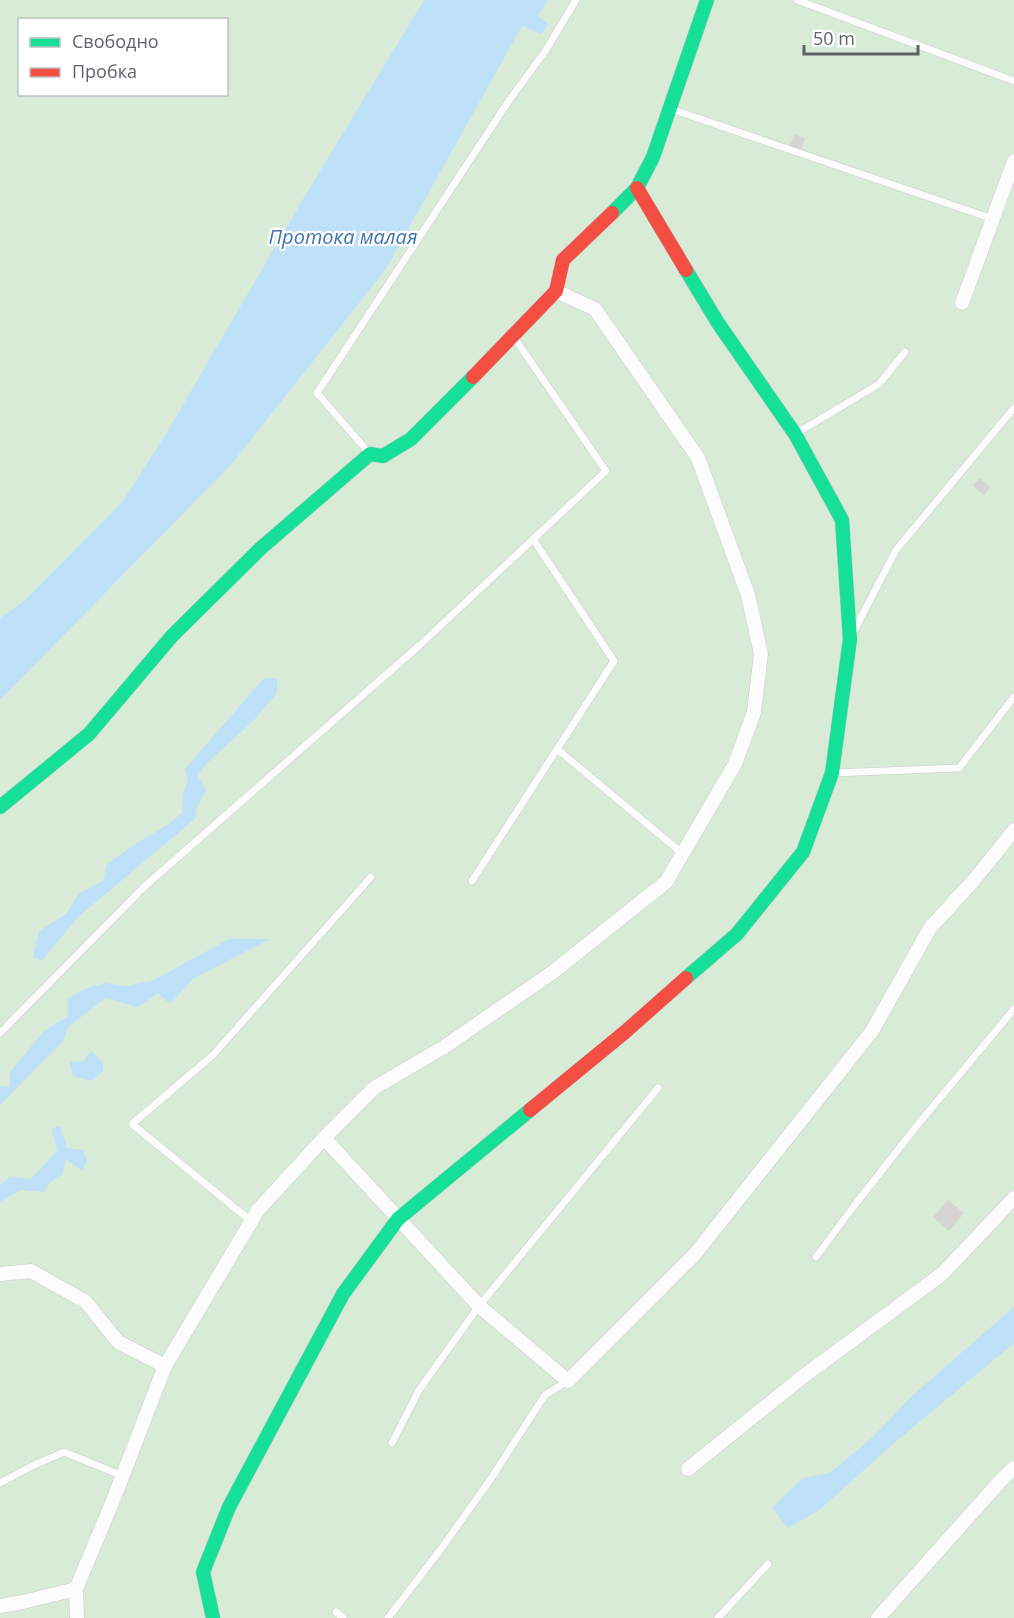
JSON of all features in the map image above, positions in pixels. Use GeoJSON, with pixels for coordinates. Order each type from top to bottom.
{"type":"FeatureCollection","features":[{"type":"Feature","properties":{"kind":"street"},"geometry":{"type":"LineString","coordinates":[[0,807],[89,734],[172,636],[261,548],[370,454],[382,456],[411,439],[556,291],[563,260],[637,188],[653,157],[671,109],[707,0]]}},
{"type":"Feature","properties":{"kind":"street"},"geometry":{"type":"LineString","coordinates":[[962,303],[1014,161]]}},
{"type":"Feature","properties":{"kind":"street"},"geometry":{"type":"LineString","coordinates":[[213,1618],[203,1572],[228,1507],[344,1294],[398,1218],[625,1032],[737,934],[802,852],[832,773],[850,639],[842,520],[795,434],[718,323],[637,188]]}},
{"type":"Feature","properties":{"kind":"street"},"geometry":{"type":"LineString","coordinates":[[77,1618],[76,1589],[165,1366],[258,1210],[374,1088],[444,1047],[554,972],[666,882],[735,764],[754,712],[761,654],[748,595],[698,458],[595,309],[556,291]]}},
{"type":"Feature","properties":{"kind":"street"},"geometry":{"type":"LineString","coordinates":[[324,1138],[479,1306],[568,1381],[695,1254],[872,1032],[930,928],[974,880],[1014,830]]}},
{"type":"Feature","properties":{"kind":"street"},"geometry":{"type":"LineString","coordinates":[[688,1469],[801,1378],[942,1274],[1014,1198]]}},
{"type":"Feature","properties":{"kind":"street"},"geometry":{"type":"LineString","coordinates":[[0,1274],[31,1271],[86,1302],[118,1342],[165,1366]]}},
{"type":"Feature","properties":{"kind":"street"},"geometry":{"type":"LineString","coordinates":[[878,1618],[1014,1468]]}},
{"type":"Feature","properties":{"kind":"street"},"geometry":{"type":"LineString","coordinates":[[0,1606],[76,1589]]}},
{"type":"Feature","properties":{"kind":"lane"},"geometry":{"type":"LineString","coordinates":[[370,454],[317,393],[508,102],[546,50],[576,0]]}},
{"type":"Feature","properties":{"kind":"lane"},"geometry":{"type":"LineString","coordinates":[[798,0],[1014,81]]}},
{"type":"Feature","properties":{"kind":"lane"},"geometry":{"type":"LineString","coordinates":[[671,109],[993,219]]}},
{"type":"Feature","properties":{"kind":"lane"},"geometry":{"type":"LineString","coordinates":[[0,1033],[144,887],[412,652],[606,471],[513,336]]}},
{"type":"Feature","properties":{"kind":"lane"},"geometry":{"type":"LineString","coordinates":[[795,434],[879,384],[905,352]]}},
{"type":"Feature","properties":{"kind":"lane"},"geometry":{"type":"LineString","coordinates":[[850,639],[896,550],[1014,408]]}},
{"type":"Feature","properties":{"kind":"lane"},"geometry":{"type":"LineString","coordinates":[[472,881],[614,661],[533,539]]}},
{"type":"Feature","properties":{"kind":"lane"},"geometry":{"type":"LineString","coordinates":[[832,773],[959,768],[1014,697]]}},
{"type":"Feature","properties":{"kind":"lane"},"geometry":{"type":"LineString","coordinates":[[557,749],[683,854]]}},
{"type":"Feature","properties":{"kind":"lane"},"geometry":{"type":"LineString","coordinates":[[251,1221],[132,1124],[213,1055],[371,877]]}},
{"type":"Feature","properties":{"kind":"lane"},"geometry":{"type":"LineString","coordinates":[[816,1257],[919,1123],[1014,1009]]}},
{"type":"Feature","properties":{"kind":"lane"},"geometry":{"type":"LineString","coordinates":[[392,1443],[419,1390],[479,1306],[658,1088]]}},
{"type":"Feature","properties":{"kind":"lane"},"geometry":{"type":"LineString","coordinates":[[388,1618],[490,1480],[545,1395],[568,1381]]}},
{"type":"Feature","properties":{"kind":"lane"},"geometry":{"type":"LineString","coordinates":[[0,1483],[64,1452],[123,1476]]}},
{"type":"Feature","properties":{"kind":"lane"},"geometry":{"type":"LineString","coordinates":[[718,1618],[768,1564]]}},
{"type":"Feature","properties":{"kind":"lane"},"geometry":{"type":"LineString","coordinates":[[336,1612],[343,1618]]}},
{"type":"Feature","properties":{"kind":"green space"},"geometry":{"type":"Polygon","coordinates":[[[0,0],[424,0],[167,432],[122,502],[25,600],[0,618],[0,0]]]}},
{"type":"Feature","properties":{"kind":"green space"},"geometry":{"type":"Polygon","coordinates":[[[548,0],[1014,0],[1014,1618],[0,1618],[0,700],[231,465],[386,269],[522,25],[548,24],[538,16],[548,0]]]}},
{"type":"Feature","properties":{"kind":"water","name":"Протока малая"},"geometry":{"type":"Polygon","coordinates":[[[424,0],[548,0],[538,16],[548,24],[542,34],[522,26],[386,269],[231,465],[0,700],[0,618],[25,600],[122,502],[167,432],[306,194],[424,0]]]}},
{"type":"Feature","properties":{"kind":"water"},"geometry":{"type":"Polygon","coordinates":[[[264,678],[277,679],[277,693],[254,720],[205,765],[198,776],[206,791],[196,809],[196,818],[78,917],[42,961],[33,957],[39,931],[66,914],[79,893],[103,881],[107,864],[182,813],[183,794],[188,780],[185,769],[264,678]]]}},
{"type":"Feature","properties":{"kind":"water"},"geometry":{"type":"Polygon","coordinates":[[[229,939],[270,939],[194,978],[170,1004],[158,993],[137,1007],[106,998],[69,1026],[63,1041],[0,1105],[0,1086],[10,1087],[10,1072],[44,1031],[68,1016],[68,998],[87,988],[105,983],[125,986],[152,981],[229,939]]]}},
{"type":"Feature","properties":{"kind":"water"},"geometry":{"type":"Polygon","coordinates":[[[91,1051],[103,1062],[103,1071],[92,1081],[73,1076],[69,1061],[83,1062],[91,1051]]]}},
{"type":"Feature","properties":{"kind":"water"},"geometry":{"type":"Polygon","coordinates":[[[60,1126],[67,1148],[83,1150],[87,1162],[82,1170],[66,1160],[62,1174],[49,1183],[44,1192],[20,1190],[0,1202],[0,1185],[10,1177],[31,1179],[57,1151],[52,1129],[60,1126]]]}},
{"type":"Feature","properties":{"kind":"water"},"geometry":{"type":"Polygon","coordinates":[[[1014,1307],[1014,1343],[900,1438],[819,1510],[788,1528],[772,1508],[803,1478],[830,1473],[873,1437],[913,1395],[1014,1307]]]}},
{"type":"Feature","properties":{"kind":"building"},"geometry":{"type":"Polygon","coordinates":[[[794,134],[805,138],[800,153],[789,148],[794,134]]]}},
{"type":"Feature","properties":{"kind":"building"},"geometry":{"type":"Polygon","coordinates":[[[979,478],[990,487],[984,495],[973,486],[979,478]]]}},
{"type":"Feature","properties":{"kind":"building"},"geometry":{"type":"Polygon","coordinates":[[[948,1200],[964,1213],[949,1231],[933,1217],[948,1200]]]}},
{"type":"Feature","properties":{"kind":"traffic: fast"},"geometry":{"type":"LineString","coordinates":[[612,213],[637,188],[653,157],[707,0]]}},
{"type":"Feature","properties":{"kind":"traffic: fast"},"geometry":{"type":"LineString","coordinates":[[686,270],[718,323],[795,434],[842,520],[850,639],[832,773],[803,852],[737,934],[686,978]]}},
{"type":"Feature","properties":{"kind":"traffic: fast"},"geometry":{"type":"LineString","coordinates":[[0,807],[89,734],[172,636],[261,548],[370,454],[383,456],[411,439],[473,377]]}},
{"type":"Feature","properties":{"kind":"traffic: fast"},"geometry":{"type":"LineString","coordinates":[[213,1618],[203,1572],[229,1507],[343,1294],[398,1219],[530,1110]]}},
{"type":"Feature","properties":{"kind":"traffic: jam"},"geometry":{"type":"LineString","coordinates":[[637,188],[686,270]]}},
{"type":"Feature","properties":{"kind":"traffic: jam"},"geometry":{"type":"LineString","coordinates":[[473,377],[556,291],[563,260],[612,213]]}},
{"type":"Feature","properties":{"kind":"traffic: jam"},"geometry":{"type":"LineString","coordinates":[[530,1110],[625,1032],[686,978]]}}]}
